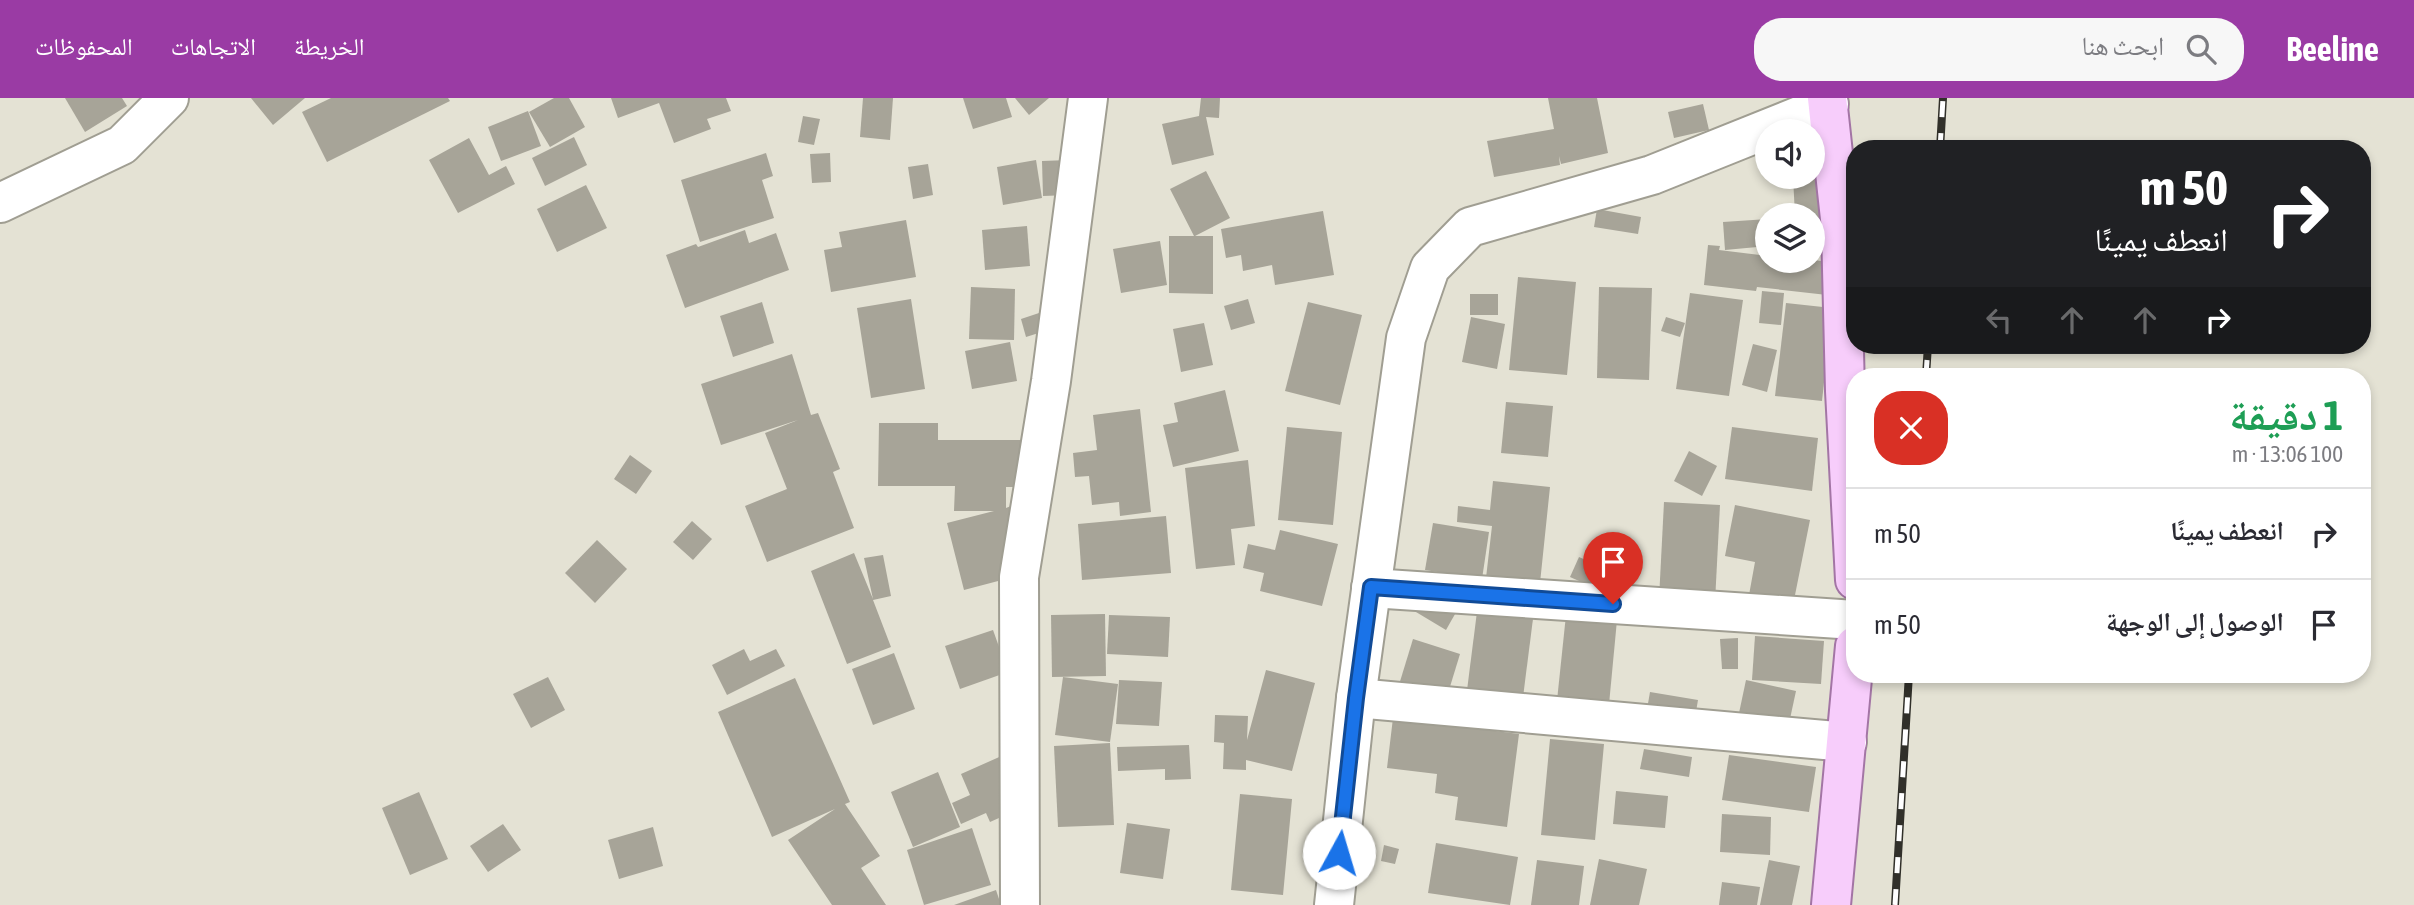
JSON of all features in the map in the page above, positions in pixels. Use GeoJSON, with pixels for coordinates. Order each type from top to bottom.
{"type":"FeatureCollection","features":[{"type":"Feature","properties":{"kind":"main road"},"geometry":{"type":"LineString","coordinates":[[1828,101],[1841,228],[1846,410]]}},
{"type":"Feature","properties":{"kind":"main road"},"geometry":{"type":"LineString","coordinates":[[1831,905],[1852,683]]}},
{"type":"Feature","properties":{"kind":"street"},"geometry":{"type":"LineString","coordinates":[[0,203],[122,145],[169,98]]}},
{"type":"Feature","properties":{"kind":"street"},"geometry":{"type":"LineString","coordinates":[[1020,905],[1018,578],[1052,381],[1088,98]]}},
{"type":"Feature","properties":{"kind":"street"},"geometry":{"type":"LineString","coordinates":[[1334,905],[1356,698],[1406,338],[1430,268],[1471,227],[1652,175],[1828,101]]}},
{"type":"Feature","properties":{"kind":"street"},"geometry":{"type":"LineString","coordinates":[[1371,587],[1846,619]]}},
{"type":"Feature","properties":{"kind":"street"},"geometry":{"type":"LineString","coordinates":[[1356,698],[1847,742]]}},
{"type":"Feature","properties":{"kind":"building"},"geometry":{"type":"Polygon","coordinates":[[[65,98],[122,98],[127,106],[85,132],[65,98]]]}},
{"type":"Feature","properties":{"kind":"building"},"geometry":{"type":"Polygon","coordinates":[[[251,98],[305,98],[273,125],[251,98]]]}},
{"type":"Feature","properties":{"kind":"building"},"geometry":{"type":"Polygon","coordinates":[[[331,98],[448,98],[450,101],[327,162],[302,112],[331,98]]]}},
{"type":"Feature","properties":{"kind":"building"},"geometry":{"type":"Polygon","coordinates":[[[554,98],[569,98],[585,127],[550,147],[529,112],[554,98]]]}},
{"type":"Feature","properties":{"kind":"building"},"geometry":{"type":"Polygon","coordinates":[[[611,98],[726,98],[731,111],[707,119],[711,129],[674,143],[659,103],[618,118],[611,98]]]}},
{"type":"Feature","properties":{"kind":"building"},"geometry":{"type":"Polygon","coordinates":[[[863,98],[893,98],[890,140],[860,137],[863,98]]]}},
{"type":"Feature","properties":{"kind":"building"},"geometry":{"type":"Polygon","coordinates":[[[963,98],[1006,98],[1012,117],[973,129],[963,98]]]}},
{"type":"Feature","properties":{"kind":"building"},"geometry":{"type":"Polygon","coordinates":[[[1015,98],[1049,98],[1029,115],[1015,98]]]}},
{"type":"Feature","properties":{"kind":"building"},"geometry":{"type":"Polygon","coordinates":[[[1201,98],[1220,98],[1219,118],[1206,117],[1214,155],[1172,165],[1162,124],[1199,116],[1201,98]]]}},
{"type":"Feature","properties":{"kind":"building"},"geometry":{"type":"Polygon","coordinates":[[[1548,98],[1597,98],[1608,153],[1561,164],[1559,156],[1560,165],[1494,177],[1487,141],[1554,129],[1548,98]]]}},
{"type":"Feature","properties":{"kind":"building"},"geometry":{"type":"Polygon","coordinates":[[[1703,104],[1709,130],[1674,138],[1668,112],[1703,104]]]}},
{"type":"Feature","properties":{"kind":"building"},"geometry":{"type":"Polygon","coordinates":[[[528,111],[541,146],[501,161],[488,127],[528,111]]]}},
{"type":"Feature","properties":{"kind":"building"},"geometry":{"type":"Polygon","coordinates":[[[803,116],[820,119],[814,145],[798,142],[803,116]]]}},
{"type":"Feature","properties":{"kind":"building"},"geometry":{"type":"Polygon","coordinates":[[[574,137],[587,165],[545,186],[532,158],[574,137]]]}},
{"type":"Feature","properties":{"kind":"building"},"geometry":{"type":"Polygon","coordinates":[[[469,138],[489,175],[506,166],[515,184],[458,213],[429,160],[469,138]]]}},
{"type":"Feature","properties":{"kind":"building"},"geometry":{"type":"Polygon","coordinates":[[[766,153],[773,176],[762,180],[774,218],[700,242],[681,180],[766,153]]]}},
{"type":"Feature","properties":{"kind":"building"},"geometry":{"type":"Polygon","coordinates":[[[830,153],[831,182],[812,183],[810,154],[830,153]]]}},
{"type":"Feature","properties":{"kind":"building"},"geometry":{"type":"Polygon","coordinates":[[[1036,160],[1042,198],[1003,205],[997,167],[1036,160]]]}},
{"type":"Feature","properties":{"kind":"building"},"geometry":{"type":"Polygon","coordinates":[[[1069,160],[1069,195],[1043,196],[1042,161],[1069,160]]]}},
{"type":"Feature","properties":{"kind":"building"},"geometry":{"type":"Polygon","coordinates":[[[928,164],[933,195],[913,199],[908,167],[928,164]]]}},
{"type":"Feature","properties":{"kind":"building"},"geometry":{"type":"Polygon","coordinates":[[[1840,167],[1844,244],[1825,245],[1825,203],[1794,203],[1794,189],[1825,189],[1825,168],[1840,167]]]}},
{"type":"Feature","properties":{"kind":"building"},"geometry":{"type":"Polygon","coordinates":[[[1206,171],[1230,218],[1195,236],[1213,236],[1213,294],[1169,293],[1169,236],[1194,236],[1170,189],[1206,171]]]}},
{"type":"Feature","properties":{"kind":"building"},"geometry":{"type":"Polygon","coordinates":[[[586,185],[607,228],[557,252],[537,209],[586,185]]]}},
{"type":"Feature","properties":{"kind":"building"},"geometry":{"type":"Polygon","coordinates":[[[1597,209],[1641,217],[1638,234],[1594,227],[1597,209]]]}},
{"type":"Feature","properties":{"kind":"building"},"geometry":{"type":"Polygon","coordinates":[[[1323,211],[1334,275],[1275,285],[1272,265],[1243,271],[1241,255],[1226,258],[1221,229],[1323,211]]]}},
{"type":"Feature","properties":{"kind":"building"},"geometry":{"type":"Polygon","coordinates":[[[906,220],[916,277],[831,292],[824,250],[842,247],[839,232],[906,220]]]}},
{"type":"Feature","properties":{"kind":"building"},"geometry":{"type":"Polygon","coordinates":[[[1755,220],[1755,247],[1725,250],[1723,222],[1755,220]]]}},
{"type":"Feature","properties":{"kind":"building"},"geometry":{"type":"Polygon","coordinates":[[[1027,226],[1030,266],[985,270],[982,230],[1027,226]]]}},
{"type":"Feature","properties":{"kind":"building"},"geometry":{"type":"Polygon","coordinates":[[[745,230],[749,243],[776,233],[789,270],[685,308],[666,255],[745,230]]]}},
{"type":"Feature","properties":{"kind":"building"},"geometry":{"type":"Polygon","coordinates":[[[1160,241],[1167,285],[1121,293],[1113,249],[1160,241]]]}},
{"type":"Feature","properties":{"kind":"building"},"geometry":{"type":"Polygon","coordinates":[[[1708,245],[1720,246],[1719,250],[1755,254],[1755,273],[1825,273],[1825,261],[1846,264],[1846,297],[1757,287],[1756,291],[1704,285],[1708,245]]]}},
{"type":"Feature","properties":{"kind":"building"},"geometry":{"type":"Polygon","coordinates":[[[1518,277],[1576,282],[1567,375],[1509,370],[1518,277]]]}},
{"type":"Feature","properties":{"kind":"building"},"geometry":{"type":"Polygon","coordinates":[[[971,287],[1015,289],[1014,340],[969,339],[971,287]]]}},
{"type":"Feature","properties":{"kind":"building"},"geometry":{"type":"Polygon","coordinates":[[[1599,287],[1652,288],[1649,380],[1597,378],[1599,287]]]}},
{"type":"Feature","properties":{"kind":"building"},"geometry":{"type":"Polygon","coordinates":[[[1762,291],[1784,293],[1781,325],[1759,323],[1762,291]]]}},
{"type":"Feature","properties":{"kind":"building"},"geometry":{"type":"Polygon","coordinates":[[[1690,293],[1743,300],[1729,396],[1676,389],[1690,293]]]}},
{"type":"Feature","properties":{"kind":"building"},"geometry":{"type":"Polygon","coordinates":[[[1470,294],[1498,294],[1498,315],[1470,315],[1470,294]]]}},
{"type":"Feature","properties":{"kind":"building"},"geometry":{"type":"Polygon","coordinates":[[[911,299],[925,389],[871,398],[857,308],[911,299]]]}},
{"type":"Feature","properties":{"kind":"building"},"geometry":{"type":"Polygon","coordinates":[[[1248,299],[1255,323],[1231,330],[1224,306],[1248,299]]]}},
{"type":"Feature","properties":{"kind":"building"},"geometry":{"type":"Polygon","coordinates":[[[762,302],[774,343],[733,357],[720,316],[762,302]]]}},
{"type":"Feature","properties":{"kind":"building"},"geometry":{"type":"Polygon","coordinates":[[[1308,302],[1362,315],[1340,405],[1285,391],[1308,302]]]}},
{"type":"Feature","properties":{"kind":"building"},"geometry":{"type":"Polygon","coordinates":[[[1786,303],[1832,308],[1822,401],[1775,396],[1786,303]]]}},
{"type":"Feature","properties":{"kind":"building"},"geometry":{"type":"Polygon","coordinates":[[[1039,313],[1045,331],[1026,337],[1021,319],[1039,313]]]}},
{"type":"Feature","properties":{"kind":"building"},"geometry":{"type":"Polygon","coordinates":[[[1471,317],[1505,324],[1497,369],[1462,362],[1471,317]]]}},
{"type":"Feature","properties":{"kind":"building"},"geometry":{"type":"Polygon","coordinates":[[[1666,317],[1685,323],[1680,337],[1661,331],[1666,317]]]}},
{"type":"Feature","properties":{"kind":"building"},"geometry":{"type":"Polygon","coordinates":[[[1204,323],[1213,365],[1181,372],[1173,329],[1204,323]]]}},
{"type":"Feature","properties":{"kind":"building"},"geometry":{"type":"Polygon","coordinates":[[[1010,342],[1017,381],[972,389],[965,351],[1010,342]]]}},
{"type":"Feature","properties":{"kind":"building"},"geometry":{"type":"Polygon","coordinates":[[[1753,344],[1777,350],[1767,392],[1742,385],[1753,344]]]}},
{"type":"Feature","properties":{"kind":"building"},"geometry":{"type":"Polygon","coordinates":[[[792,354],[811,415],[818,413],[840,469],[833,472],[854,528],[767,562],[745,506],[787,489],[765,433],[798,420],[721,445],[701,384],[792,354]]]}},
{"type":"Feature","properties":{"kind":"building"},"geometry":{"type":"Polygon","coordinates":[[[1225,390],[1239,451],[1173,467],[1163,425],[1178,422],[1174,403],[1225,390]]]}},
{"type":"Feature","properties":{"kind":"building"},"geometry":{"type":"Polygon","coordinates":[[[1506,402],[1553,406],[1548,457],[1501,453],[1506,402]]]}},
{"type":"Feature","properties":{"kind":"building"},"geometry":{"type":"Polygon","coordinates":[[[1140,409],[1151,512],[1120,516],[1119,502],[1092,505],[1089,476],[1075,477],[1073,453],[1097,450],[1093,415],[1140,409]]]}},
{"type":"Feature","properties":{"kind":"building"},"geometry":{"type":"Polygon","coordinates":[[[879,423],[938,423],[938,440],[1036,440],[1035,487],[1006,487],[1006,508],[1011,506],[1028,573],[964,590],[947,523],[994,511],[954,511],[955,486],[878,486],[879,423]]]}},
{"type":"Feature","properties":{"kind":"building"},"geometry":{"type":"Polygon","coordinates":[[[1287,427],[1342,432],[1333,525],[1278,520],[1287,427]]]}},
{"type":"Feature","properties":{"kind":"building"},"geometry":{"type":"Polygon","coordinates":[[[1732,427],[1818,438],[1812,491],[1725,479],[1732,427]]]}},
{"type":"Feature","properties":{"kind":"building"},"geometry":{"type":"Polygon","coordinates":[[[1689,451],[1717,466],[1702,496],[1674,481],[1689,451]]]}},
{"type":"Feature","properties":{"kind":"building"},"geometry":{"type":"Polygon","coordinates":[[[630,455],[652,471],[636,494],[614,479],[630,455]]]}},
{"type":"Feature","properties":{"kind":"building"},"geometry":{"type":"Polygon","coordinates":[[[1248,460],[1255,526],[1231,529],[1235,565],[1196,569],[1185,468],[1248,460]]]}},
{"type":"Feature","properties":{"kind":"building"},"geometry":{"type":"Polygon","coordinates":[[[1493,481],[1550,487],[1540,583],[1486,578],[1492,526],[1457,522],[1458,506],[1490,510],[1493,481]]]}},
{"type":"Feature","properties":{"kind":"building"},"geometry":{"type":"Polygon","coordinates":[[[1664,502],[1720,505],[1715,602],[1659,599],[1664,502]]]}},
{"type":"Feature","properties":{"kind":"building"},"geometry":{"type":"Polygon","coordinates":[[[1735,505],[1810,520],[1791,615],[1747,606],[1755,562],[1725,556],[1735,505]]]}},
{"type":"Feature","properties":{"kind":"building"},"geometry":{"type":"Polygon","coordinates":[[[1166,516],[1171,573],[1082,580],[1078,524],[1166,516]]]}},
{"type":"Feature","properties":{"kind":"building"},"geometry":{"type":"Polygon","coordinates":[[[692,521],[712,539],[693,560],[673,542],[692,521]]]}},
{"type":"Feature","properties":{"kind":"building"},"geometry":{"type":"Polygon","coordinates":[[[1433,523],[1489,532],[1482,579],[1425,570],[1433,523]]]}},
{"type":"Feature","properties":{"kind":"building"},"geometry":{"type":"Polygon","coordinates":[[[1280,530],[1338,544],[1322,606],[1260,591],[1264,573],[1243,568],[1248,544],[1275,550],[1280,530]]]}},
{"type":"Feature","properties":{"kind":"building"},"geometry":{"type":"Polygon","coordinates":[[[597,540],[627,569],[595,603],[565,573],[597,540]]]}},
{"type":"Feature","properties":{"kind":"building"},"geometry":{"type":"Polygon","coordinates":[[[854,553],[873,599],[864,558],[883,555],[891,596],[873,600],[891,647],[847,664],[811,571],[854,553]]]}},
{"type":"Feature","properties":{"kind":"building"},"geometry":{"type":"Polygon","coordinates":[[[1579,557],[1622,576],[1613,596],[1570,577],[1579,557]]]}},
{"type":"Feature","properties":{"kind":"building"},"geometry":{"type":"Polygon","coordinates":[[[1429,590],[1459,607],[1446,630],[1416,612],[1429,590]]]}},
{"type":"Feature","properties":{"kind":"building"},"geometry":{"type":"Polygon","coordinates":[[[1478,604],[1534,611],[1522,705],[1466,698],[1478,604]]]}},
{"type":"Feature","properties":{"kind":"building"},"geometry":{"type":"Polygon","coordinates":[[[1105,614],[1106,676],[1052,677],[1051,615],[1105,614]]]}},
{"type":"Feature","properties":{"kind":"building"},"geometry":{"type":"Polygon","coordinates":[[[1109,615],[1170,617],[1168,657],[1107,654],[1109,615]]]}},
{"type":"Feature","properties":{"kind":"building"},"geometry":{"type":"Polygon","coordinates":[[[1566,615],[1617,620],[1608,715],[1556,710],[1566,615]]]}},
{"type":"Feature","properties":{"kind":"building"},"geometry":{"type":"Polygon","coordinates":[[[993,630],[1008,672],[960,689],[945,646],[993,630]]]}},
{"type":"Feature","properties":{"kind":"building"},"geometry":{"type":"Polygon","coordinates":[[[1755,636],[1824,641],[1821,684],[1752,680],[1755,636]]]}},
{"type":"Feature","properties":{"kind":"building"},"geometry":{"type":"Polygon","coordinates":[[[1738,638],[1738,669],[1722,669],[1720,639],[1738,638]]]}},
{"type":"Feature","properties":{"kind":"building"},"geometry":{"type":"Polygon","coordinates":[[[1413,639],[1460,654],[1445,703],[1398,688],[1413,639]]]}},
{"type":"Feature","properties":{"kind":"building"},"geometry":{"type":"Polygon","coordinates":[[[744,649],[750,661],[776,649],[785,666],[727,695],[712,665],[744,649]]]}},
{"type":"Feature","properties":{"kind":"building"},"geometry":{"type":"Polygon","coordinates":[[[894,653],[915,709],[873,725],[852,669],[894,653]]]}},
{"type":"Feature","properties":{"kind":"building"},"geometry":{"type":"Polygon","coordinates":[[[1266,670],[1315,683],[1292,771],[1246,760],[1246,770],[1223,769],[1224,743],[1214,742],[1215,715],[1248,716],[1247,740],[1266,670]]]}},
{"type":"Feature","properties":{"kind":"building"},"geometry":{"type":"Polygon","coordinates":[[[548,677],[565,710],[531,728],[513,694],[548,677]]]}},
{"type":"Feature","properties":{"kind":"building"},"geometry":{"type":"Polygon","coordinates":[[[1063,677],[1118,684],[1110,742],[1055,735],[1063,677]]]}},
{"type":"Feature","properties":{"kind":"building"},"geometry":{"type":"Polygon","coordinates":[[[795,678],[850,802],[845,804],[880,856],[861,868],[886,905],[832,905],[788,840],[835,809],[772,837],[718,712],[795,678]]]}},
{"type":"Feature","properties":{"kind":"building"},"geometry":{"type":"Polygon","coordinates":[[[1119,680],[1162,682],[1159,726],[1116,724],[1119,680]]]}},
{"type":"Feature","properties":{"kind":"building"},"geometry":{"type":"Polygon","coordinates":[[[1746,680],[1796,691],[1785,742],[1735,732],[1746,680]]]}},
{"type":"Feature","properties":{"kind":"building"},"geometry":{"type":"Polygon","coordinates":[[[1650,692],[1698,700],[1694,723],[1646,715],[1650,692]]]}},
{"type":"Feature","properties":{"kind":"building"},"geometry":{"type":"Polygon","coordinates":[[[1393,718],[1519,734],[1507,827],[1455,820],[1458,797],[1435,793],[1437,774],[1387,768],[1393,718]]]}},
{"type":"Feature","properties":{"kind":"building"},"geometry":{"type":"Polygon","coordinates":[[[1550,739],[1604,744],[1595,840],[1541,835],[1550,739]]]}},
{"type":"Feature","properties":{"kind":"building"},"geometry":{"type":"Polygon","coordinates":[[[1110,743],[1114,825],[1058,827],[1054,746],[1110,743]]]}},
{"type":"Feature","properties":{"kind":"building"},"geometry":{"type":"Polygon","coordinates":[[[1189,745],[1191,779],[1165,780],[1165,769],[1118,771],[1117,747],[1189,745]]]}},
{"type":"Feature","properties":{"kind":"building"},"geometry":{"type":"Polygon","coordinates":[[[1644,749],[1692,757],[1689,777],[1640,769],[1644,749]]]}},
{"type":"Feature","properties":{"kind":"building"},"geometry":{"type":"Polygon","coordinates":[[[1006,754],[1028,805],[990,822],[986,813],[961,824],[952,803],[970,795],[961,774],[1006,754]]]}},
{"type":"Feature","properties":{"kind":"building"},"geometry":{"type":"Polygon","coordinates":[[[1729,755],[1816,767],[1809,812],[1722,800],[1729,755]]]}},
{"type":"Feature","properties":{"kind":"building"},"geometry":{"type":"Polygon","coordinates":[[[938,772],[960,827],[913,847],[891,792],[938,772]]]}},
{"type":"Feature","properties":{"kind":"building"},"geometry":{"type":"Polygon","coordinates":[[[1616,791],[1668,796],[1665,828],[1613,824],[1616,791]]]}},
{"type":"Feature","properties":{"kind":"building"},"geometry":{"type":"Polygon","coordinates":[[[419,792],[448,859],[410,875],[382,808],[419,792]]]}},
{"type":"Feature","properties":{"kind":"building"},"geometry":{"type":"Polygon","coordinates":[[[1240,794],[1292,799],[1283,895],[1231,890],[1240,794]]]}},
{"type":"Feature","properties":{"kind":"building"},"geometry":{"type":"Polygon","coordinates":[[[1722,814],[1771,817],[1770,855],[1720,852],[1722,814]]]}},
{"type":"Feature","properties":{"kind":"building"},"geometry":{"type":"Polygon","coordinates":[[[1127,823],[1170,829],[1163,879],[1120,873],[1127,823]]]}},
{"type":"Feature","properties":{"kind":"building"},"geometry":{"type":"Polygon","coordinates":[[[503,824],[521,850],[488,872],[470,846],[503,824]]]}},
{"type":"Feature","properties":{"kind":"building"},"geometry":{"type":"Polygon","coordinates":[[[653,827],[663,866],[619,879],[608,840],[653,827]]]}},
{"type":"Feature","properties":{"kind":"building"},"geometry":{"type":"Polygon","coordinates":[[[972,828],[991,885],[924,905],[907,850],[972,828]]]}},
{"type":"Feature","properties":{"kind":"building"},"geometry":{"type":"Polygon","coordinates":[[[1436,843],[1518,857],[1510,905],[1428,893],[1436,843]]]}},
{"type":"Feature","properties":{"kind":"building"},"geometry":{"type":"Polygon","coordinates":[[[1384,845],[1399,849],[1395,864],[1381,861],[1384,845]]]}},
{"type":"Feature","properties":{"kind":"building"},"geometry":{"type":"Polygon","coordinates":[[[1599,859],[1647,869],[1639,905],[1590,905],[1599,859]]]}},
{"type":"Feature","properties":{"kind":"building"},"geometry":{"type":"Polygon","coordinates":[[[1537,860],[1584,866],[1579,905],[1531,905],[1537,860]]]}},
{"type":"Feature","properties":{"kind":"building"},"geometry":{"type":"Polygon","coordinates":[[[1769,860],[1800,866],[1792,905],[1760,905],[1769,860]]]}},
{"type":"Feature","properties":{"kind":"building"},"geometry":{"type":"Polygon","coordinates":[[[1722,882],[1760,887],[1757,905],[1719,905],[1722,882]]]}},
{"type":"Feature","properties":{"kind":"building"},"geometry":{"type":"Polygon","coordinates":[[[996,890],[1001,905],[954,905],[996,890]]]}},
{"type":"Feature","properties":{"kind":"railway"},"geometry":{"type":"LineString","coordinates":[[1941,140],[1943,98]]}},
{"type":"Feature","properties":{"kind":"railway"},"geometry":{"type":"LineString","coordinates":[[1927,354],[1927,368]]}},
{"type":"Feature","properties":{"kind":"railway"},"geometry":{"type":"LineString","coordinates":[[1895,905],[1908,683]]}},
{"type":"Feature","properties":{"kind":"route"},"geometry":{"type":"LineString","coordinates":[[1339,853],[1371,587],[1613,604]]}}]}
